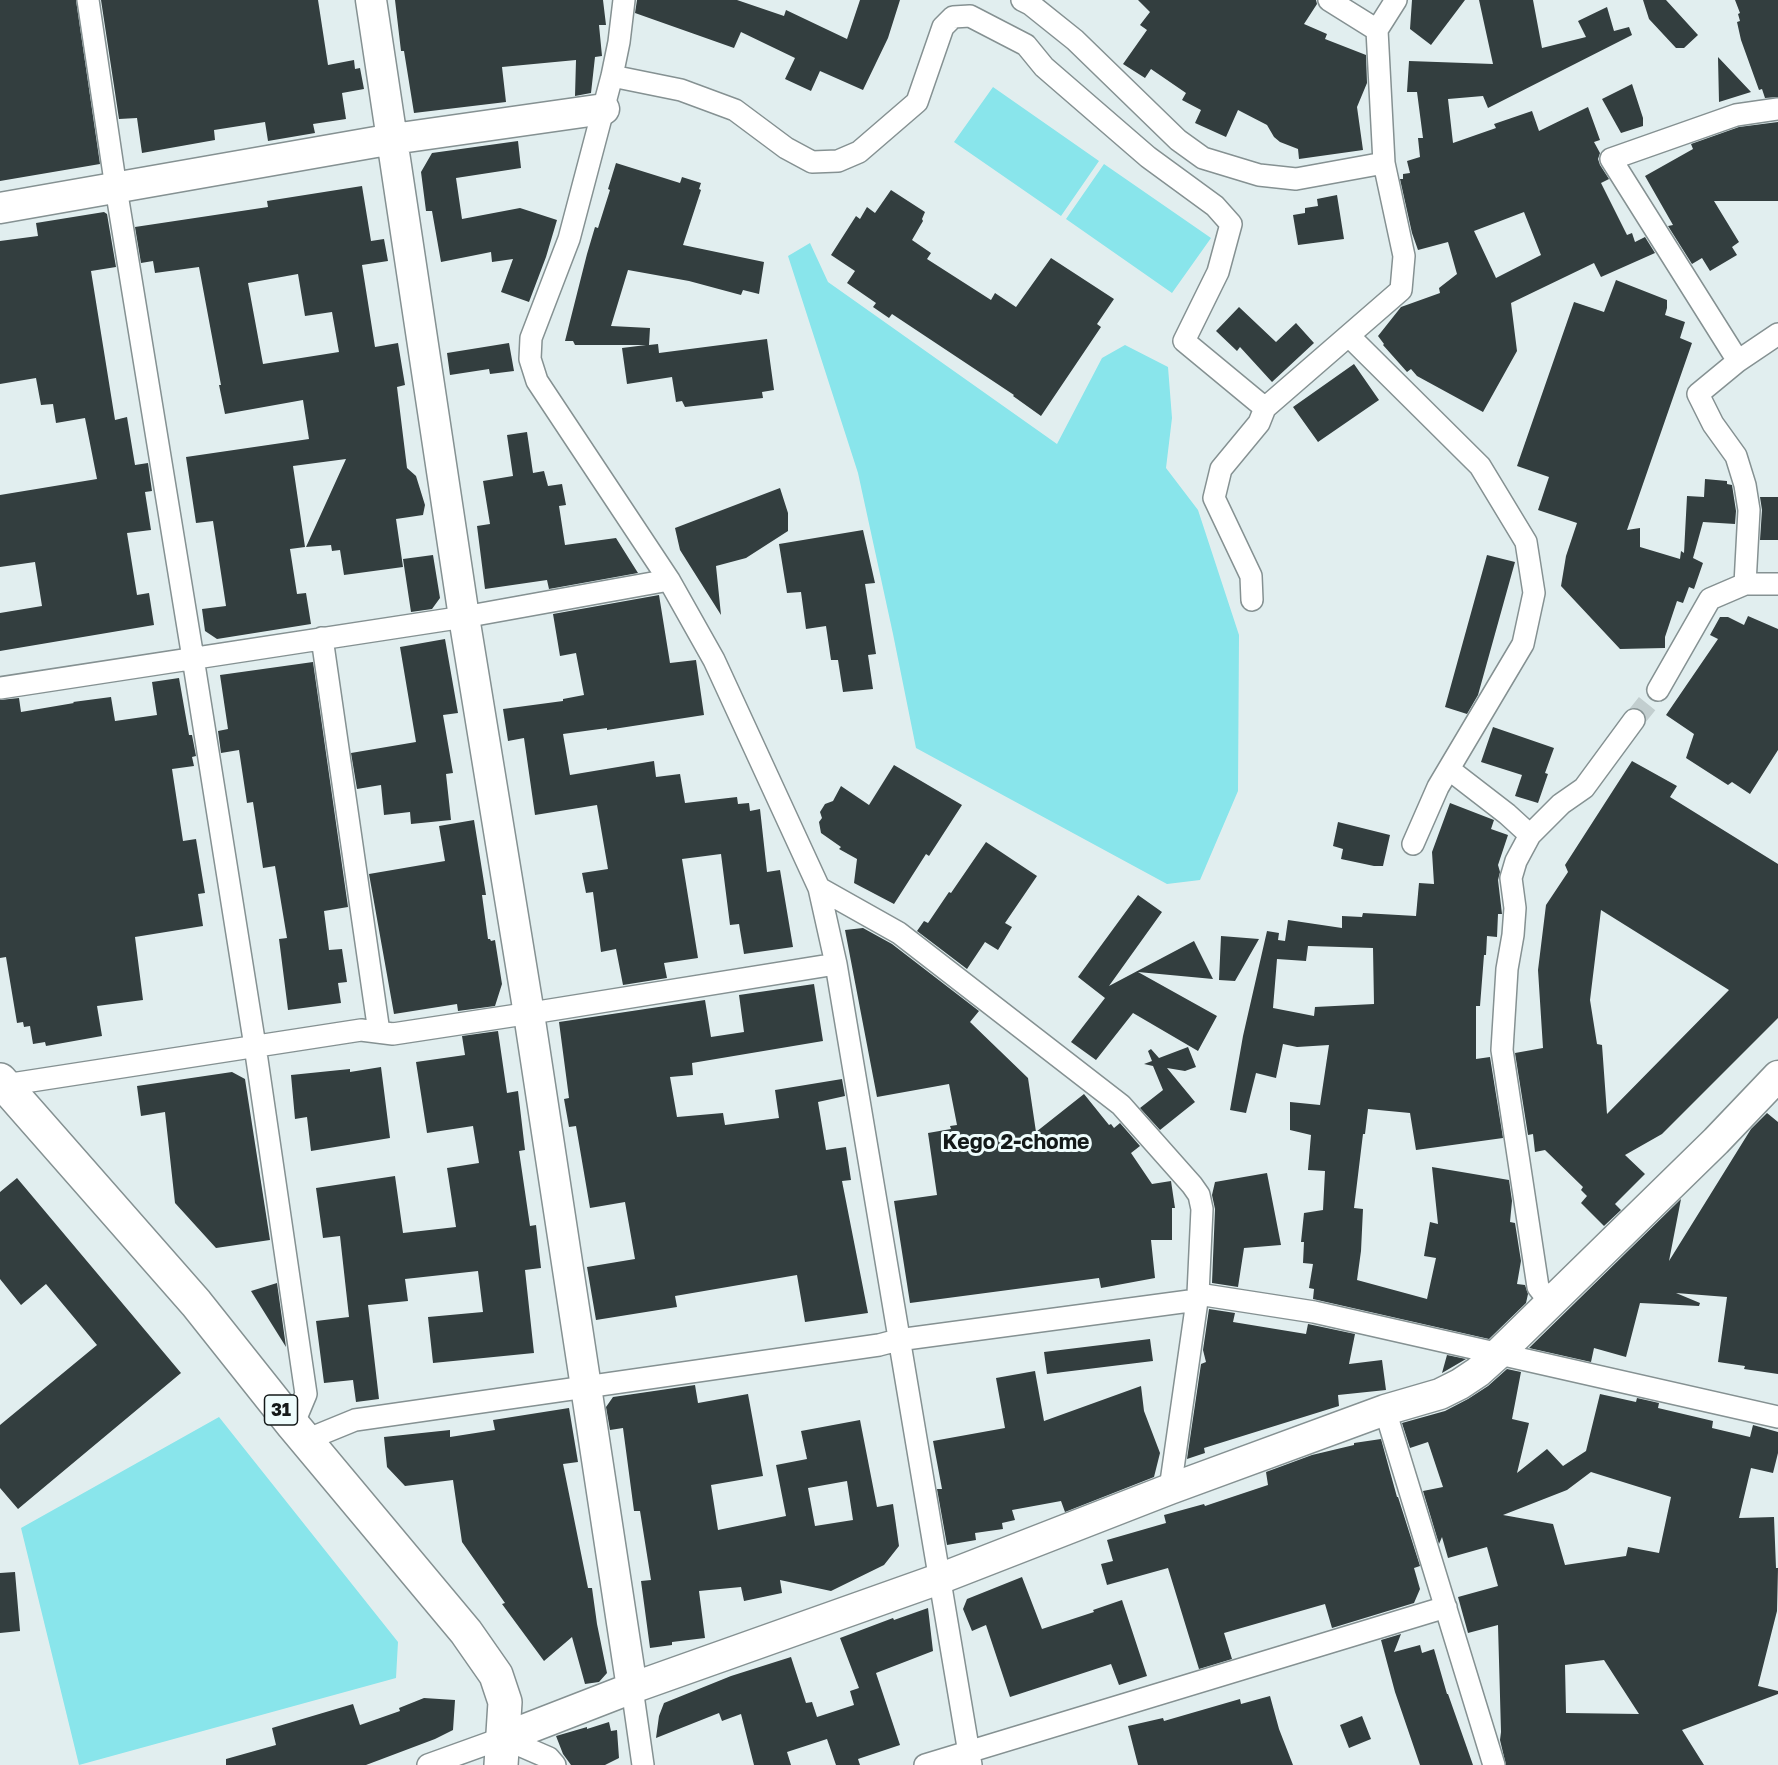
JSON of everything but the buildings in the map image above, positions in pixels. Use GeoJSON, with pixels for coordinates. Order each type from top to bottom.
{"type":"FeatureCollection","features":[{"type":"Feature","properties":{"kind":"main road","name":"31"},"geometry":{"type":"LineString","coordinates":[[3,1083],[196,1303],[466,1632],[496,1675],[505,1702],[502,1751]]}},
{"type":"Feature","properties":{"kind":"street"},"geometry":{"type":"LineString","coordinates":[[88,0],[116,188],[255,1046],[306,1394],[300,1432],[355,1420],[1197,1297],[1314,1312],[1778,1417]]}},
{"type":"Feature","properties":{"kind":"street"},"geometry":{"type":"LineString","coordinates":[[371,0],[464,616],[529,1014],[643,1765]]}},
{"type":"Feature","properties":{"kind":"street"},"geometry":{"type":"LineString","coordinates":[[624,0],[619,42],[604,109],[569,238],[531,338],[530,359],[537,381],[669,580],[714,660],[819,888],[836,964],[970,1759]]}},
{"type":"Feature","properties":{"kind":"street"},"geometry":{"type":"LineString","coordinates":[[1022,0],[1075,40],[1178,140],[1203,158],[1259,175],[1296,179],[1384,163]]}},
{"type":"Feature","properties":{"kind":"street"},"geometry":{"type":"LineString","coordinates":[[1329,0],[1377,30]]}},
{"type":"Feature","properties":{"kind":"street"},"geometry":{"type":"LineString","coordinates":[[1252,600],[1251,576],[1214,498],[1221,469],[1259,423],[1265,408],[1401,290],[1404,256],[1384,163],[1377,30],[1396,0]]}},
{"type":"Feature","properties":{"kind":"street"},"geometry":{"type":"LineString","coordinates":[[612,76],[681,90],[735,110],[786,148],[812,162],[837,161],[859,152],[917,102],[943,27],[953,16],[970,16],[1026,45],[1044,67],[1061,82],[1148,157],[1215,206],[1231,224],[1218,272],[1184,340],[1265,408]]}},
{"type":"Feature","properties":{"kind":"street"},"geometry":{"type":"LineString","coordinates":[[0,208],[393,139],[604,109]]}},
{"type":"Feature","properties":{"kind":"street"},"geometry":{"type":"LineString","coordinates":[[1738,361],[1611,159],[1736,115],[1778,109]]}},
{"type":"Feature","properties":{"kind":"street"},"geometry":{"type":"LineString","coordinates":[[1745,584],[1749,510],[1745,485],[1736,456],[1713,424],[1698,394],[1738,361],[1778,334]]}},
{"type":"Feature","properties":{"kind":"street"},"geometry":{"type":"LineString","coordinates":[[1349,336],[1480,466],[1526,543],[1534,593],[1523,644],[1438,788],[1413,844]]}},
{"type":"Feature","properties":{"kind":"street"},"geometry":{"type":"LineString","coordinates":[[0,688],[322,639],[669,580]]}},
{"type":"Feature","properties":{"kind":"street"},"geometry":{"type":"LineString","coordinates":[[1658,690],[1710,599],[1745,584],[1778,584]]}},
{"type":"Feature","properties":{"kind":"street"},"geometry":{"type":"LineString","coordinates":[[322,639],[379,1032]]}},
{"type":"Feature","properties":{"kind":"street"},"geometry":{"type":"LineString","coordinates":[[1550,1302],[1538,1287],[1502,1050],[1507,969],[1514,935],[1515,908],[1511,878],[1516,861],[1530,835],[1561,804],[1584,788],[1634,720]]}},
{"type":"Feature","properties":{"kind":"street"},"geometry":{"type":"LineString","coordinates":[[1450,770],[1530,835]]}},
{"type":"Feature","properties":{"kind":"street"},"geometry":{"type":"LineString","coordinates":[[819,888],[899,933],[1121,1105],[1200,1195],[1202,1209],[1197,1297],[1170,1489]]}},
{"type":"Feature","properties":{"kind":"street"},"geometry":{"type":"LineString","coordinates":[[3,1083],[361,1030],[393,1034],[836,964]]}},
{"type":"Feature","properties":{"kind":"street"},"geometry":{"type":"LineString","coordinates":[[428,1765],[502,1751],[632,1688],[939,1579],[1170,1489],[1385,1410],[1440,1394],[1460,1384],[1498,1354],[1716,1141],[1778,1076]]}},
{"type":"Feature","properties":{"kind":"street"},"geometry":{"type":"LineString","coordinates":[[1385,1410],[1494,1765]]}},
{"type":"Feature","properties":{"kind":"street"},"geometry":{"type":"LineString","coordinates":[[925,1765],[970,1759],[1446,1607]]}},
{"type":"Feature","properties":{"kind":"street"},"geometry":{"type":"LineString","coordinates":[[502,1751],[549,1758],[555,1765]]}},
{"type":"Feature","properties":{"kind":"shaded area"},"geometry":{"type":"Polygon","coordinates":[[[993,87],[1099,161],[1061,216],[954,142],[993,87]]]}},
{"type":"Feature","properties":{"kind":"shaded area"},"geometry":{"type":"Polygon","coordinates":[[[1104,164],[1211,238],[1172,293],[1066,219],[1104,164]]]}},
{"type":"Feature","properties":{"kind":"shaded area"},"geometry":{"type":"Polygon","coordinates":[[[810,243],[828,282],[1057,444],[1102,358],[1125,345],[1168,367],[1172,418],[1166,468],[1198,510],[1239,635],[1238,791],[1200,880],[1167,884],[916,748],[858,473],[788,256],[810,243]]]}},
{"type":"Feature","properties":{"kind":"shaded area"},"geometry":{"type":"Polygon","coordinates":[[[219,1417],[398,1642],[396,1678],[79,1765],[21,1528],[219,1417]]]}},
{"type":"Feature","properties":{"kind":"tunnel"},"geometry":{"type":"LineString","coordinates":[[1634,720],[1658,690]]}},
{"type":"Feature","properties":{"kind":"district","name":"Kego 2-chome"},"geometry":{"type":"Point","coordinates":[1016,1142]}}]}
